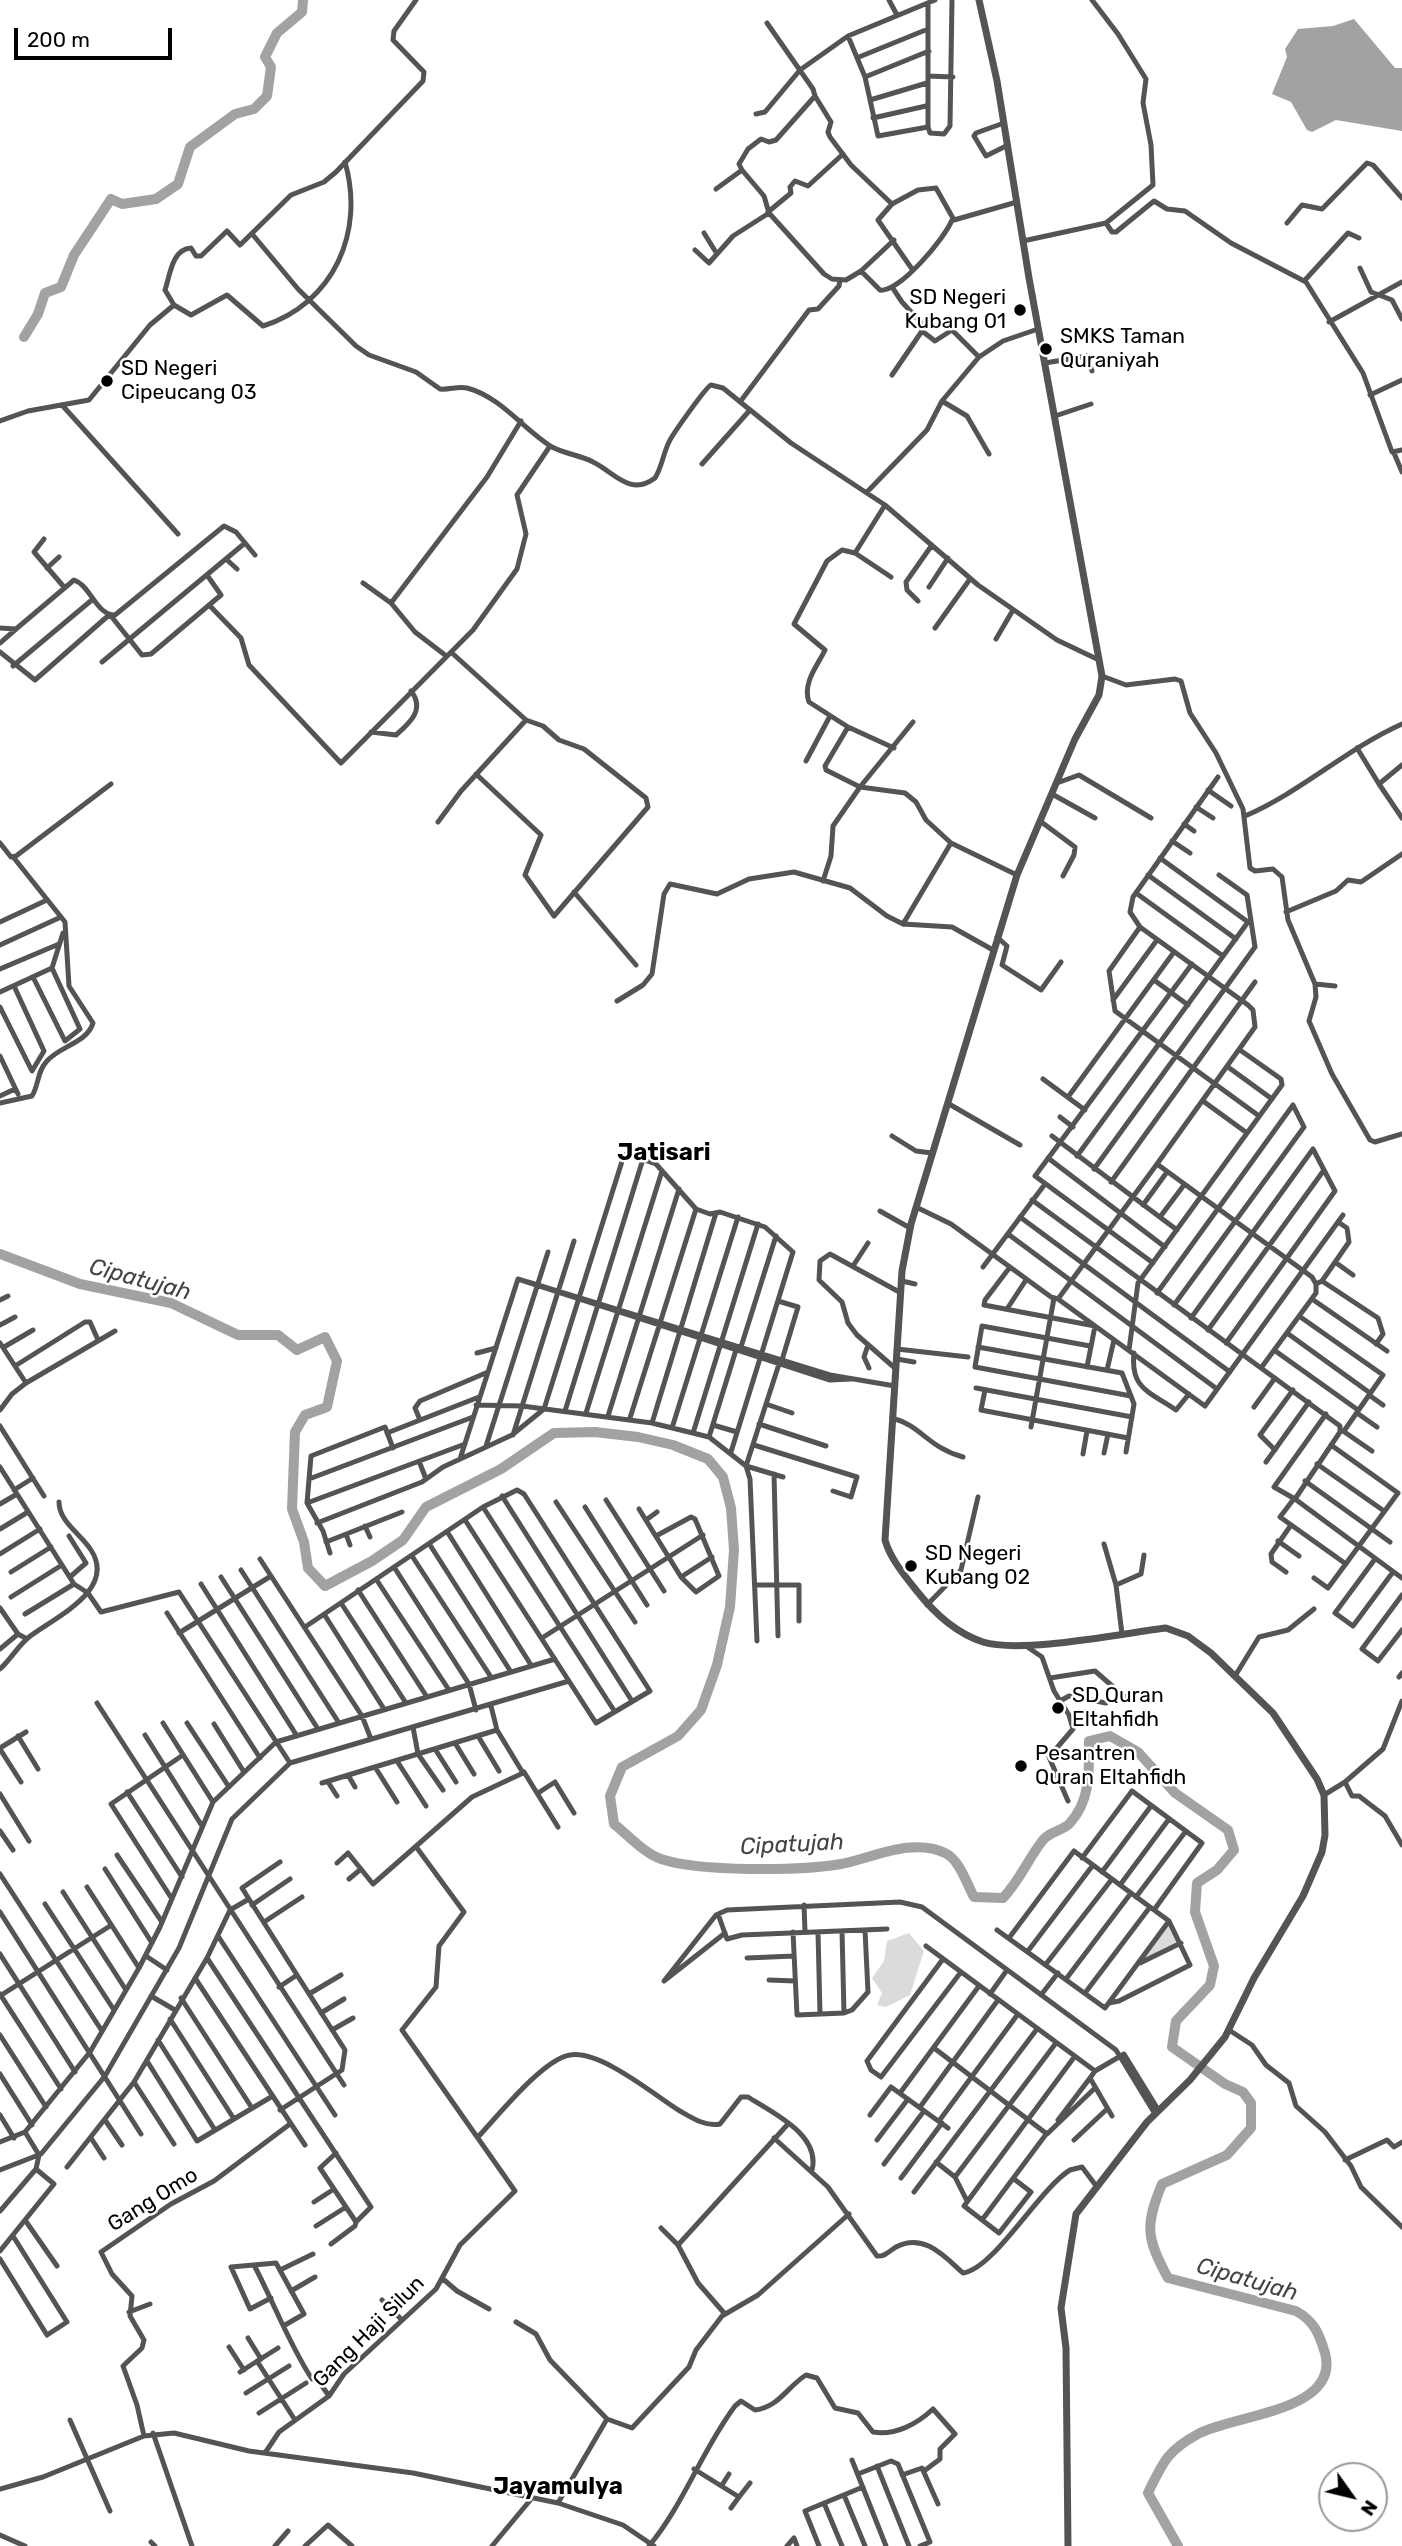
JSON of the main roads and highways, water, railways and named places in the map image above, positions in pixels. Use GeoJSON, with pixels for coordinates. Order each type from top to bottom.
{"type":"FeatureCollection","features":[{"type":"Feature","properties":{"kind":"waterway"},"geometry":{"type":"LineString","coordinates":[[24,337],[38,314],[45,293],[61,287],[74,255],[111,199],[122,204],[156,199],[178,184],[190,147],[235,114],[254,109],[267,96],[271,67],[265,57],[277,33],[302,12],[303,0]]}},
{"type":"Feature","properties":{"kind":"waterway","name":"Cipatujah"},"geometry":{"type":"LineString","coordinates":[[0,1254],[80,1284],[171,1303],[238,1335],[278,1335],[297,1350],[325,1337],[337,1361],[327,1407],[305,1415],[295,1432],[292,1509],[304,1542],[308,1568],[325,1586],[372,1561],[403,1540],[426,1507],[501,1469],[554,1433],[595,1432],[638,1437],[673,1445],[708,1459],[723,1477],[731,1508],[734,1550],[730,1607],[717,1665],[701,1710],[678,1736],[622,1767],[610,1796],[614,1824],[655,1857],[700,1866],[776,1869],[841,1864],[893,1850],[920,1847],[950,1856],[962,1872],[974,1897],[1003,1898],[1043,1840],[1067,1826],[1077,1814],[1087,1785],[1089,1741],[1110,1736],[1138,1752],[1175,1793],[1228,1830],[1234,1850],[1217,1870],[1197,1883],[1195,1912],[1214,1966],[1210,1985],[1176,2021],[1172,2047],[1225,2084],[1243,2092],[1251,2103],[1251,2128],[1227,2155],[1162,2184],[1153,2210],[1150,2231],[1155,2252],[1168,2278],[1296,2311],[1312,2323],[1325,2353],[1325,2373],[1317,2388],[1301,2400],[1280,2409],[1214,2427],[1179,2446],[1167,2458],[1148,2493],[1178,2546]]}},
{"type":"Feature","properties":{"kind":"place","name":"SD Negeri Kubang 01"},"geometry":{"type":"Point","coordinates":[1020,310]}},
{"type":"Feature","properties":{"kind":"place","name":"SMKS Taman Quraniyah"},"geometry":{"type":"Point","coordinates":[1046,349]}},
{"type":"Feature","properties":{"kind":"place","name":"SD Negeri Cipeucang 03"},"geometry":{"type":"Point","coordinates":[107,381]}},
{"type":"Feature","properties":{"kind":"place","name":"SD Negeri Kubang 02"},"geometry":{"type":"Point","coordinates":[911,1566]}},
{"type":"Feature","properties":{"kind":"place","name":"SD Quran Eltahfidh"},"geometry":{"type":"Point","coordinates":[1058,1708]}},
{"type":"Feature","properties":{"kind":"place","name":"Pesantren Quran Eltahfidh"},"geometry":{"type":"Point","coordinates":[1021,1766]}},
{"type":"Feature","properties":{"kind":"district","name":"Jatisari"},"geometry":{"type":"Point","coordinates":[664,1153]}},
{"type":"Feature","properties":{"kind":"district","name":"Jayamulya"},"geometry":{"type":"Point","coordinates":[558,2487]}}]}
